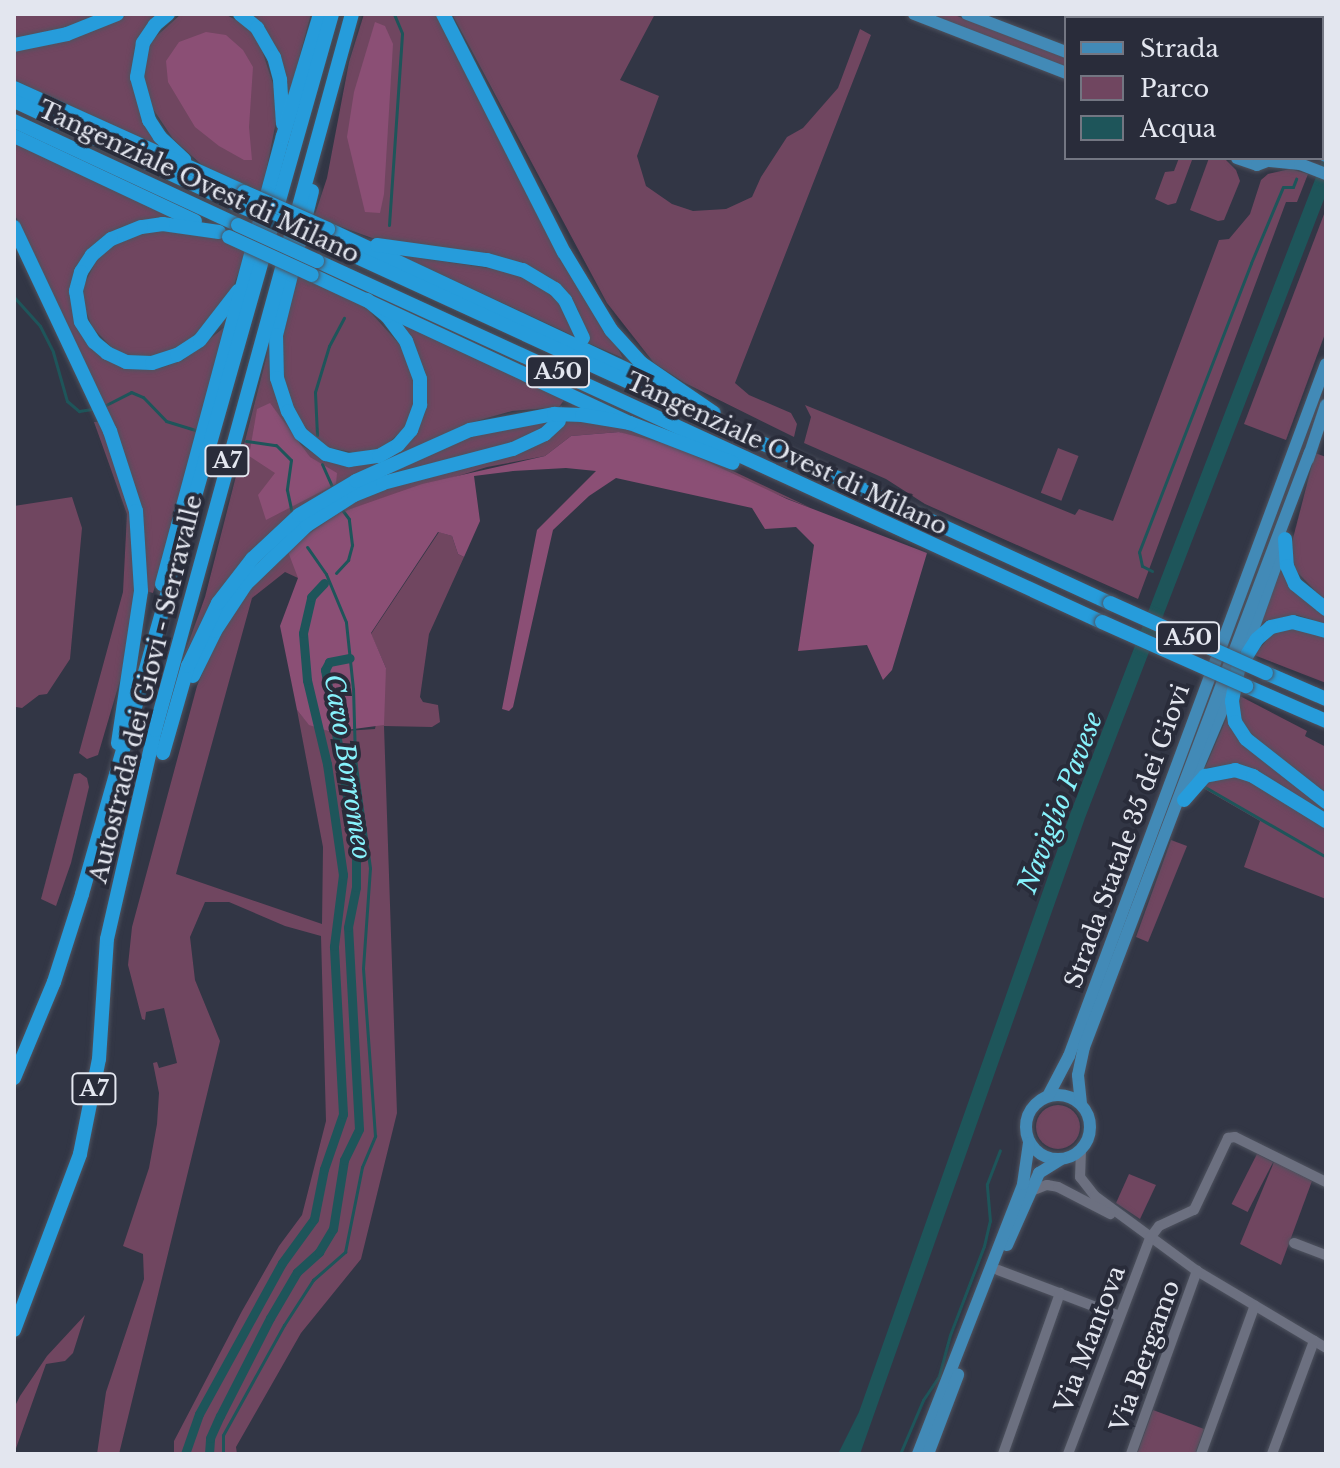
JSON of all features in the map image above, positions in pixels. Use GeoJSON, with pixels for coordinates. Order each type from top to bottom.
{"type":"FeatureCollection","features":[{"type":"Feature","properties":{"kind":"highway"},"geometry":{"type":"LineString","coordinates":[[14,45],[67,34],[117,14]]}},
{"type":"Feature","properties":{"kind":"highway"},"geometry":{"type":"LineString","coordinates":[[168,14],[151,30],[140,51],[137,73],[141,100],[160,137],[204,174],[242,199]]}},
{"type":"Feature","properties":{"kind":"highway"},"geometry":{"type":"LineString","coordinates":[[240,14],[257,28],[274,57],[280,80],[283,136]]}},
{"type":"Feature","properties":{"kind":"highway","name":"A7"},"geometry":{"type":"LineString","coordinates":[[148,670],[159,595],[283,136],[320,14]]}},
{"type":"Feature","properties":{"kind":"highway","name":"Autostrada dei Giovi - Serravalle"},"geometry":{"type":"LineString","coordinates":[[14,1078],[54,982],[148,670],[332,14]]}},
{"type":"Feature","properties":{"kind":"highway","name":"Autostrada dei Giovi - Serravalle"},"geometry":{"type":"LineString","coordinates":[[14,1330],[64,1201],[89,1116],[106,988],[107,939],[155,730],[352,14]]}},
{"type":"Feature","properties":{"kind":"highway"},"geometry":{"type":"LineString","coordinates":[[443,14],[594,306],[641,363],[767,445]]}},
{"type":"Feature","properties":{"kind":"highway"},"geometry":{"type":"LineString","coordinates":[[14,88],[204,174]]}},
{"type":"Feature","properties":{"kind":"highway","name":"Tangenziale Ovest di Milano"},"geometry":{"type":"LineString","coordinates":[[14,101],[326,236],[767,445],[1326,699]]}},
{"type":"Feature","properties":{"kind":"highway"},"geometry":{"type":"LineString","coordinates":[[327,105],[317,169],[278,323],[275,364],[282,395],[301,434],[326,454],[349,460],[379,456],[398,445],[411,430],[420,405],[420,379],[406,341],[387,316],[367,300]]}},
{"type":"Feature","properties":{"kind":"highway","name":"Tangenziale Ovest di Milano"},"geometry":{"type":"LineString","coordinates":[[14,121],[238,225],[315,268],[1326,721]]}},
{"type":"Feature","properties":{"kind":"highway"},"geometry":{"type":"LineString","coordinates":[[14,136],[224,235],[315,268],[367,300],[630,423],[798,485]]}},
{"type":"Feature","properties":{"kind":"highway"},"geometry":{"type":"LineString","coordinates":[[224,235],[163,224],[141,227],[111,239],[92,255],[81,272],[76,291],[81,322],[94,342],[107,353],[126,362],[152,363],[177,355],[200,340],[243,284]]}},
{"type":"Feature","properties":{"kind":"highway"},"geometry":{"type":"LineString","coordinates":[[14,227],[110,431],[136,511],[141,591],[115,777]]}},
{"type":"Feature","properties":{"kind":"highway"},"geometry":{"type":"LineString","coordinates":[[326,236],[487,260],[523,270],[555,289],[565,300],[583,338]]}},
{"type":"Feature","properties":{"kind":"highway"},"geometry":{"type":"LineString","coordinates":[[359,243],[704,406]]}},
{"type":"Feature","properties":{"kind":"highway"},"geometry":{"type":"LineString","coordinates":[[163,753],[188,666],[218,603],[252,559],[299,515],[347,486],[431,446],[499,421],[582,415],[630,423]]}},
{"type":"Feature","properties":{"kind":"highway"},"geometry":{"type":"LineString","coordinates":[[136,821],[193,675],[229,608],[266,562],[307,525],[354,495],[383,483],[513,449],[545,434],[559,421]]}},
{"type":"Feature","properties":{"kind":"highway"},"geometry":{"type":"LineString","coordinates":[[1285,539],[1287,566],[1295,584],[1326,609]]}},
{"type":"Feature","properties":{"kind":"highway"},"geometry":{"type":"LineString","coordinates":[[1326,631],[1293,622],[1271,627],[1257,639],[1238,670],[1232,701],[1239,731],[1326,802]]}},
{"type":"Feature","properties":{"kind":"highway"},"geometry":{"type":"LineString","coordinates":[[1184,800],[1205,776],[1235,770],[1253,776],[1326,821]]}},
{"type":"Feature","properties":{"kind":"main road"},"geometry":{"type":"LineString","coordinates":[[914,14],[1064,72]]}},
{"type":"Feature","properties":{"kind":"main road"},"geometry":{"type":"LineString","coordinates":[[967,14],[1064,51]]}},
{"type":"Feature","properties":{"kind":"main road"},"geometry":{"type":"LineString","coordinates":[[1241,160],[1252,165],[1273,160],[1300,164],[1322,172]]}},
{"type":"Feature","properties":{"kind":"main road","name":"Strada Statale 35 dei Giovi"},"geometry":{"type":"LineString","coordinates":[[1048,1096],[1069,1056],[1326,364]]}},
{"type":"Feature","properties":{"kind":"main road"},"geometry":{"type":"LineString","coordinates":[[1137,906],[1211,741],[1238,670],[1302,493],[1310,452],[1326,405]]}},
{"type":"Feature","properties":{"kind":"main road","name":"Strada Statale 35 dei Giovi"},"geometry":{"type":"LineString","coordinates":[[1081,1104],[1080,1062],[1310,452]]}},
{"type":"Feature","properties":{"kind":"main road"},"geometry":{"type":"LineString","coordinates":[[918,1454],[1023,1184],[1029,1143],[1026,1120],[1030,1110],[1048,1096],[1066,1095],[1081,1104],[1087,1112],[1090,1132],[1081,1150],[1039,1173],[1025,1198],[928,1454]]}},
{"type":"Feature","properties":{"kind":"main road"},"geometry":{"type":"LineString","coordinates":[[1029,1143],[1043,1156],[1061,1159]]}},
{"type":"Feature","properties":{"kind":"street"},"geometry":{"type":"LineString","coordinates":[[1150,1238],[1159,1226],[1194,1210],[1230,1137],[1326,1182]]}},
{"type":"Feature","properties":{"kind":"street"},"geometry":{"type":"LineString","coordinates":[[1081,1150],[1080,1177],[1086,1187],[1134,1226],[1197,1271],[1326,1348]]}},
{"type":"Feature","properties":{"kind":"street"},"geometry":{"type":"LineString","coordinates":[[1025,1198],[1035,1188],[1058,1187],[1134,1226]]}},
{"type":"Feature","properties":{"kind":"street","name":"Via Mantova"},"geometry":{"type":"LineString","coordinates":[[1068,1454],[1150,1238]]}},
{"type":"Feature","properties":{"kind":"street"},"geometry":{"type":"LineString","coordinates":[[1294,1243],[1326,1255]]}},
{"type":"Feature","properties":{"kind":"street"},"geometry":{"type":"LineString","coordinates":[[998,1270],[1120,1316]]}},
{"type":"Feature","properties":{"kind":"street","name":"Via Bergamo"},"geometry":{"type":"LineString","coordinates":[[1131,1454],[1197,1271]]}},
{"type":"Feature","properties":{"kind":"street"},"geometry":{"type":"LineString","coordinates":[[1003,1454],[1060,1293]]}},
{"type":"Feature","properties":{"kind":"street"},"geometry":{"type":"LineString","coordinates":[[1201,1454],[1255,1305]]}},
{"type":"Feature","properties":{"kind":"street"},"geometry":{"type":"LineString","coordinates":[[1272,1454],[1314,1341]]}},
{"type":"Feature","properties":{"kind":"green space"},"geometry":{"type":"Polygon","coordinates":[[[14,14],[102,14],[68,27],[14,39],[14,14]]]}},
{"type":"Feature","properties":{"kind":"green space"},"geometry":{"type":"Polygon","coordinates":[[[130,14],[163,14],[144,34],[134,52],[132,71],[161,148],[14,80],[14,50],[56,43],[130,14]]]}},
{"type":"Feature","properties":{"kind":"green space"},"geometry":{"type":"Polygon","coordinates":[[[181,14],[225,14],[245,25],[259,41],[277,96],[276,122],[262,192],[203,166],[173,139],[153,109],[143,79],[144,60],[151,41],[181,14]]]}},
{"type":"Feature","properties":{"kind":"green space"},"geometry":{"type":"Polygon","coordinates":[[[247,14],[311,14],[289,95],[286,80],[247,14]]]}},
{"type":"Feature","properties":{"kind":"green space"},"geometry":{"type":"Polygon","coordinates":[[[364,14],[438,14],[623,358],[588,343],[578,310],[567,294],[549,277],[524,265],[372,238],[314,217],[327,178],[349,62],[364,14]]]}},
{"type":"Feature","properties":{"kind":"green space"},"geometry":{"type":"Polygon","coordinates":[[[452,14],[655,14],[620,80],[659,96],[637,156],[646,186],[672,204],[693,211],[726,209],[752,197],[787,137],[803,128],[838,88],[860,29],[871,35],[735,383],[749,395],[791,413],[797,424],[794,437],[685,383],[654,363],[607,303],[452,14]]]}},
{"type":"Feature","properties":{"kind":"green space"},"geometry":{"type":"Polygon","coordinates":[[[928,14],[952,14],[1064,57],[1064,66],[928,14]]]}},
{"type":"Feature","properties":{"kind":"green space"},"geometry":{"type":"Polygon","coordinates":[[[14,140],[173,217],[121,227],[99,240],[77,265],[72,283],[102,357],[123,368],[161,368],[183,360],[226,326],[153,593],[146,591],[141,513],[120,441],[14,213],[14,140]]]}},
{"type":"Feature","properties":{"kind":"green space"},"geometry":{"type":"Polygon","coordinates":[[[1178,160],[1192,160],[1176,203],[1168,205],[1155,199],[1165,172],[1174,171],[1178,160]]]}},
{"type":"Feature","properties":{"kind":"green space"},"geometry":{"type":"Polygon","coordinates":[[[1208,160],[1226,160],[1236,170],[1240,181],[1224,220],[1218,221],[1190,210],[1208,160]]]}},
{"type":"Feature","properties":{"kind":"green space"},"geometry":{"type":"Polygon","coordinates":[[[1290,169],[1308,174],[1297,202],[1286,202],[1138,599],[925,504],[886,479],[804,443],[811,417],[805,405],[1075,515],[1079,509],[1113,521],[1219,240],[1229,239],[1250,214],[1261,180],[1268,174],[1290,169]]]}},
{"type":"Feature","properties":{"kind":"green space"},"geometry":{"type":"Polygon","coordinates":[[[1326,209],[1326,331],[1286,440],[1244,424],[1326,209]]]}},
{"type":"Feature","properties":{"kind":"green space"},"geometry":{"type":"Polygon","coordinates":[[[154,230],[204,231],[247,249],[230,296],[209,324],[184,346],[149,357],[131,357],[114,350],[92,327],[83,303],[84,285],[100,253],[112,244],[154,230]]]}},
{"type":"Feature","properties":{"kind":"green space"},"geometry":{"type":"Polygon","coordinates":[[[399,255],[515,272],[540,284],[557,299],[576,337],[399,255]]]}},
{"type":"Feature","properties":{"kind":"green space"},"geometry":{"type":"Polygon","coordinates":[[[297,275],[363,304],[403,348],[417,389],[408,425],[382,449],[361,454],[326,447],[306,431],[295,414],[284,380],[282,339],[297,275]]]}},
{"type":"Feature","properties":{"kind":"green space"},"geometry":{"type":"Polygon","coordinates":[[[400,321],[567,396],[559,407],[512,411],[473,422],[346,481],[219,592],[183,658],[205,597],[269,347],[283,415],[300,444],[319,457],[339,465],[376,464],[401,451],[413,438],[425,413],[425,371],[400,321]]]}},
{"type":"Feature","properties":{"kind":"green space"},"geometry":{"type":"Polygon","coordinates":[[[553,420],[526,437],[495,449],[394,472],[463,436],[553,420]]]}},
{"type":"Feature","properties":{"kind":"green space"},"geometry":{"type":"Polygon","coordinates":[[[566,421],[616,423],[676,444],[811,508],[619,432],[571,436],[545,456],[487,467],[339,513],[298,578],[285,572],[252,598],[176,874],[322,924],[323,847],[297,710],[309,724],[331,732],[375,729],[386,668],[371,634],[439,532],[452,536],[458,554],[464,557],[429,634],[420,697],[423,702],[438,705],[440,722],[432,727],[384,726],[397,1113],[361,1259],[301,1333],[236,1447],[237,1454],[174,1454],[174,1441],[242,1311],[279,1246],[302,1215],[326,1121],[321,936],[285,926],[229,902],[205,902],[190,937],[195,980],[220,1041],[119,1454],[97,1454],[106,1392],[144,1279],[143,1254],[123,1246],[149,1168],[157,1124],[159,1093],[153,1063],[157,1062],[159,1068],[177,1063],[164,1008],[146,1012],[145,1020],[142,1019],[128,965],[132,927],[197,686],[212,650],[247,589],[294,541],[339,509],[388,486],[512,455],[566,421]]]}},
{"type":"Feature","properties":{"kind":"green space"},"geometry":{"type":"Polygon","coordinates":[[[94,422],[100,422],[130,508],[137,584],[121,677],[98,755],[87,759],[79,753],[123,592],[127,514],[94,422]]]}},
{"type":"Feature","properties":{"kind":"green space"},"geometry":{"type":"Polygon","coordinates":[[[1058,448],[1079,456],[1061,501],[1041,493],[1058,448]]]}},
{"type":"Feature","properties":{"kind":"green space"},"geometry":{"type":"Polygon","coordinates":[[[1315,453],[1326,457],[1326,602],[1295,570],[1291,546],[1315,453]]]}},
{"type":"Feature","properties":{"kind":"green space"},"geometry":{"type":"Polygon","coordinates":[[[72,497],[82,528],[70,659],[47,694],[39,695],[22,708],[16,707],[14,506],[72,497]]]}},
{"type":"Feature","properties":{"kind":"green space"},"geometry":{"type":"Polygon","coordinates":[[[1282,567],[1296,592],[1326,615],[1326,624],[1297,615],[1261,622],[1282,567]]]}},
{"type":"Feature","properties":{"kind":"green space"},"geometry":{"type":"Polygon","coordinates":[[[1287,628],[1326,634],[1326,683],[1254,655],[1273,633],[1287,628]]]}},
{"type":"Feature","properties":{"kind":"green space"},"geometry":{"type":"Polygon","coordinates":[[[1240,696],[1307,731],[1305,736],[1326,747],[1326,796],[1248,733],[1237,709],[1240,696]]]}},
{"type":"Feature","properties":{"kind":"green space"},"geometry":{"type":"Polygon","coordinates":[[[1227,717],[1243,742],[1326,809],[1326,815],[1233,765],[1205,768],[1227,717]]]}},
{"type":"Feature","properties":{"kind":"green space"},"geometry":{"type":"Polygon","coordinates":[[[80,773],[87,778],[89,787],[71,863],[56,906],[41,899],[74,774],[80,773]]]}},
{"type":"Feature","properties":{"kind":"green space"},"geometry":{"type":"Polygon","coordinates":[[[1216,776],[1243,777],[1326,827],[1326,899],[1244,867],[1260,821],[1203,788],[1216,776]]]}},
{"type":"Feature","properties":{"kind":"green space"},"geometry":{"type":"Polygon","coordinates":[[[1171,840],[1187,846],[1148,942],[1136,937],[1171,840]]]}},
{"type":"Feature","properties":{"kind":"green space"},"geometry":{"type":"Polygon","coordinates":[[[1058,1105],[1074,1111],[1080,1127],[1074,1143],[1058,1149],[1042,1143],[1036,1127],[1042,1111],[1058,1105]]]}},
{"type":"Feature","properties":{"kind":"green space"},"geometry":{"type":"Polygon","coordinates":[[[1257,1154],[1273,1162],[1248,1212],[1232,1204],[1257,1154]]]}},
{"type":"Feature","properties":{"kind":"green space"},"geometry":{"type":"Polygon","coordinates":[[[1274,1162],[1312,1181],[1281,1265],[1240,1244],[1274,1162]]]}},
{"type":"Feature","properties":{"kind":"green space"},"geometry":{"type":"Polygon","coordinates":[[[1129,1174],[1156,1185],[1140,1219],[1116,1203],[1129,1174]]]}},
{"type":"Feature","properties":{"kind":"green space"},"geometry":{"type":"Polygon","coordinates":[[[85,1315],[73,1353],[65,1361],[46,1364],[14,1454],[14,1408],[20,1396],[47,1356],[85,1315]]]}},
{"type":"Feature","properties":{"kind":"green space"},"geometry":{"type":"Polygon","coordinates":[[[1153,1410],[1204,1429],[1195,1454],[1137,1454],[1153,1410]]]}},
{"type":"Feature","properties":{"kind":"shaded area"},"geometry":{"type":"Polygon","coordinates":[[[375,22],[385,26],[393,44],[384,194],[380,213],[365,212],[347,137],[354,92],[375,22]]]}},
{"type":"Feature","properties":{"kind":"shaded area"},"geometry":{"type":"Polygon","coordinates":[[[206,32],[226,35],[243,50],[253,67],[249,127],[252,160],[244,160],[219,146],[195,127],[168,82],[166,61],[179,42],[206,32]]]}},
{"type":"Feature","properties":{"kind":"shaded area"},"geometry":{"type":"Polygon","coordinates":[[[270,403],[310,457],[337,473],[336,484],[266,520],[258,495],[275,473],[249,456],[257,409],[270,403]]]}},
{"type":"Feature","properties":{"kind":"shaded area"},"geometry":{"type":"Polygon","coordinates":[[[619,432],[674,446],[787,499],[927,553],[892,670],[883,680],[867,645],[798,651],[814,545],[796,527],[765,529],[752,508],[616,478],[589,496],[553,530],[513,707],[509,711],[502,709],[537,530],[596,471],[566,468],[513,471],[474,476],[480,521],[464,557],[458,554],[452,536],[438,532],[371,633],[386,668],[384,725],[331,732],[309,725],[297,710],[280,626],[298,578],[287,549],[339,513],[422,484],[545,456],[571,436],[619,432]]]}},
{"type":"Feature","properties":{"kind":"water"},"geometry":{"type":"Polygon","coordinates":[[[1326,151],[1326,194],[1085,818],[860,1454],[838,1454],[859,1412],[1070,814],[1326,151]]]}},
{"type":"Feature","properties":{"kind":"waterway","name":"Cavo Borromeo"},"geometry":{"type":"LineString","coordinates":[[389,225],[402,33],[394,14]]}},
{"type":"Feature","properties":{"kind":"waterway"},"geometry":{"type":"LineString","coordinates":[[1152,571],[1142,566],[1139,552],[1251,263],[1283,187],[1293,187],[1296,179]]}},
{"type":"Feature","properties":{"kind":"waterway"},"geometry":{"type":"LineString","coordinates":[[14,297],[40,326],[53,352],[67,401],[79,411],[92,409]]}},
{"type":"Feature","properties":{"kind":"waterway","name":"Cavo Borromeo"},"geometry":{"type":"LineString","coordinates":[[317,435],[315,392],[329,346],[344,318]]}},
{"type":"Feature","properties":{"kind":"waterway"},"geometry":{"type":"LineString","coordinates":[[104,406],[131,392],[143,397],[166,421],[198,431]]}},
{"type":"Feature","properties":{"kind":"waterway"},"geometry":{"type":"LineString","coordinates":[[246,441],[276,445],[291,460],[287,490],[292,513]]}},
{"type":"Feature","properties":{"kind":"waterway","name":"Cavo Borromeo"},"geometry":{"type":"LineString","coordinates":[[322,464],[333,489]]}},
{"type":"Feature","properties":{"kind":"waterway","name":"Cavo Borromeo"},"geometry":{"type":"LineString","coordinates":[[336,573],[348,560],[352,545],[349,519],[343,511]]}},
{"type":"Feature","properties":{"kind":"waterway"},"geometry":{"type":"LineString","coordinates":[[223,1454],[223,1435],[284,1325],[313,1280],[345,1252],[362,1167],[375,1136],[363,968],[370,868],[355,759],[353,689],[346,622],[326,574],[307,547]]}},
{"type":"Feature","properties":{"kind":"waterway","name":"Cavo Borromeo"},"geometry":{"type":"LineString","coordinates":[[185,1454],[199,1414],[282,1263],[314,1219],[324,1169],[343,1114],[334,946],[343,875],[327,764],[307,680],[303,633],[311,597],[324,583]]}},
{"type":"Feature","properties":{"kind":"waterway"},"geometry":{"type":"LineString","coordinates":[[209,1454],[210,1438],[270,1318],[297,1272],[319,1252],[333,1229],[344,1160],[359,1129],[348,927],[356,887],[356,849],[325,670],[329,662],[350,658]]}},
{"type":"Feature","properties":{"kind":"waterway"},"geometry":{"type":"LineString","coordinates":[[1205,787],[1326,857]]}},
{"type":"Feature","properties":{"kind":"waterway"},"geometry":{"type":"LineString","coordinates":[[900,1454],[923,1400],[939,1376],[950,1335],[984,1246],[990,1221],[987,1184],[1000,1150]]}},
{"type":"Feature","properties":{"kind":"tunnel"},"geometry":{"type":"LineString","coordinates":[[559,421],[582,386],[585,351]]}},
{"type":"Feature","properties":{"kind":"water label","name":"Naviglio Pavese"},"geometry":{"type":"Point","coordinates":[1061,803]}}]}
